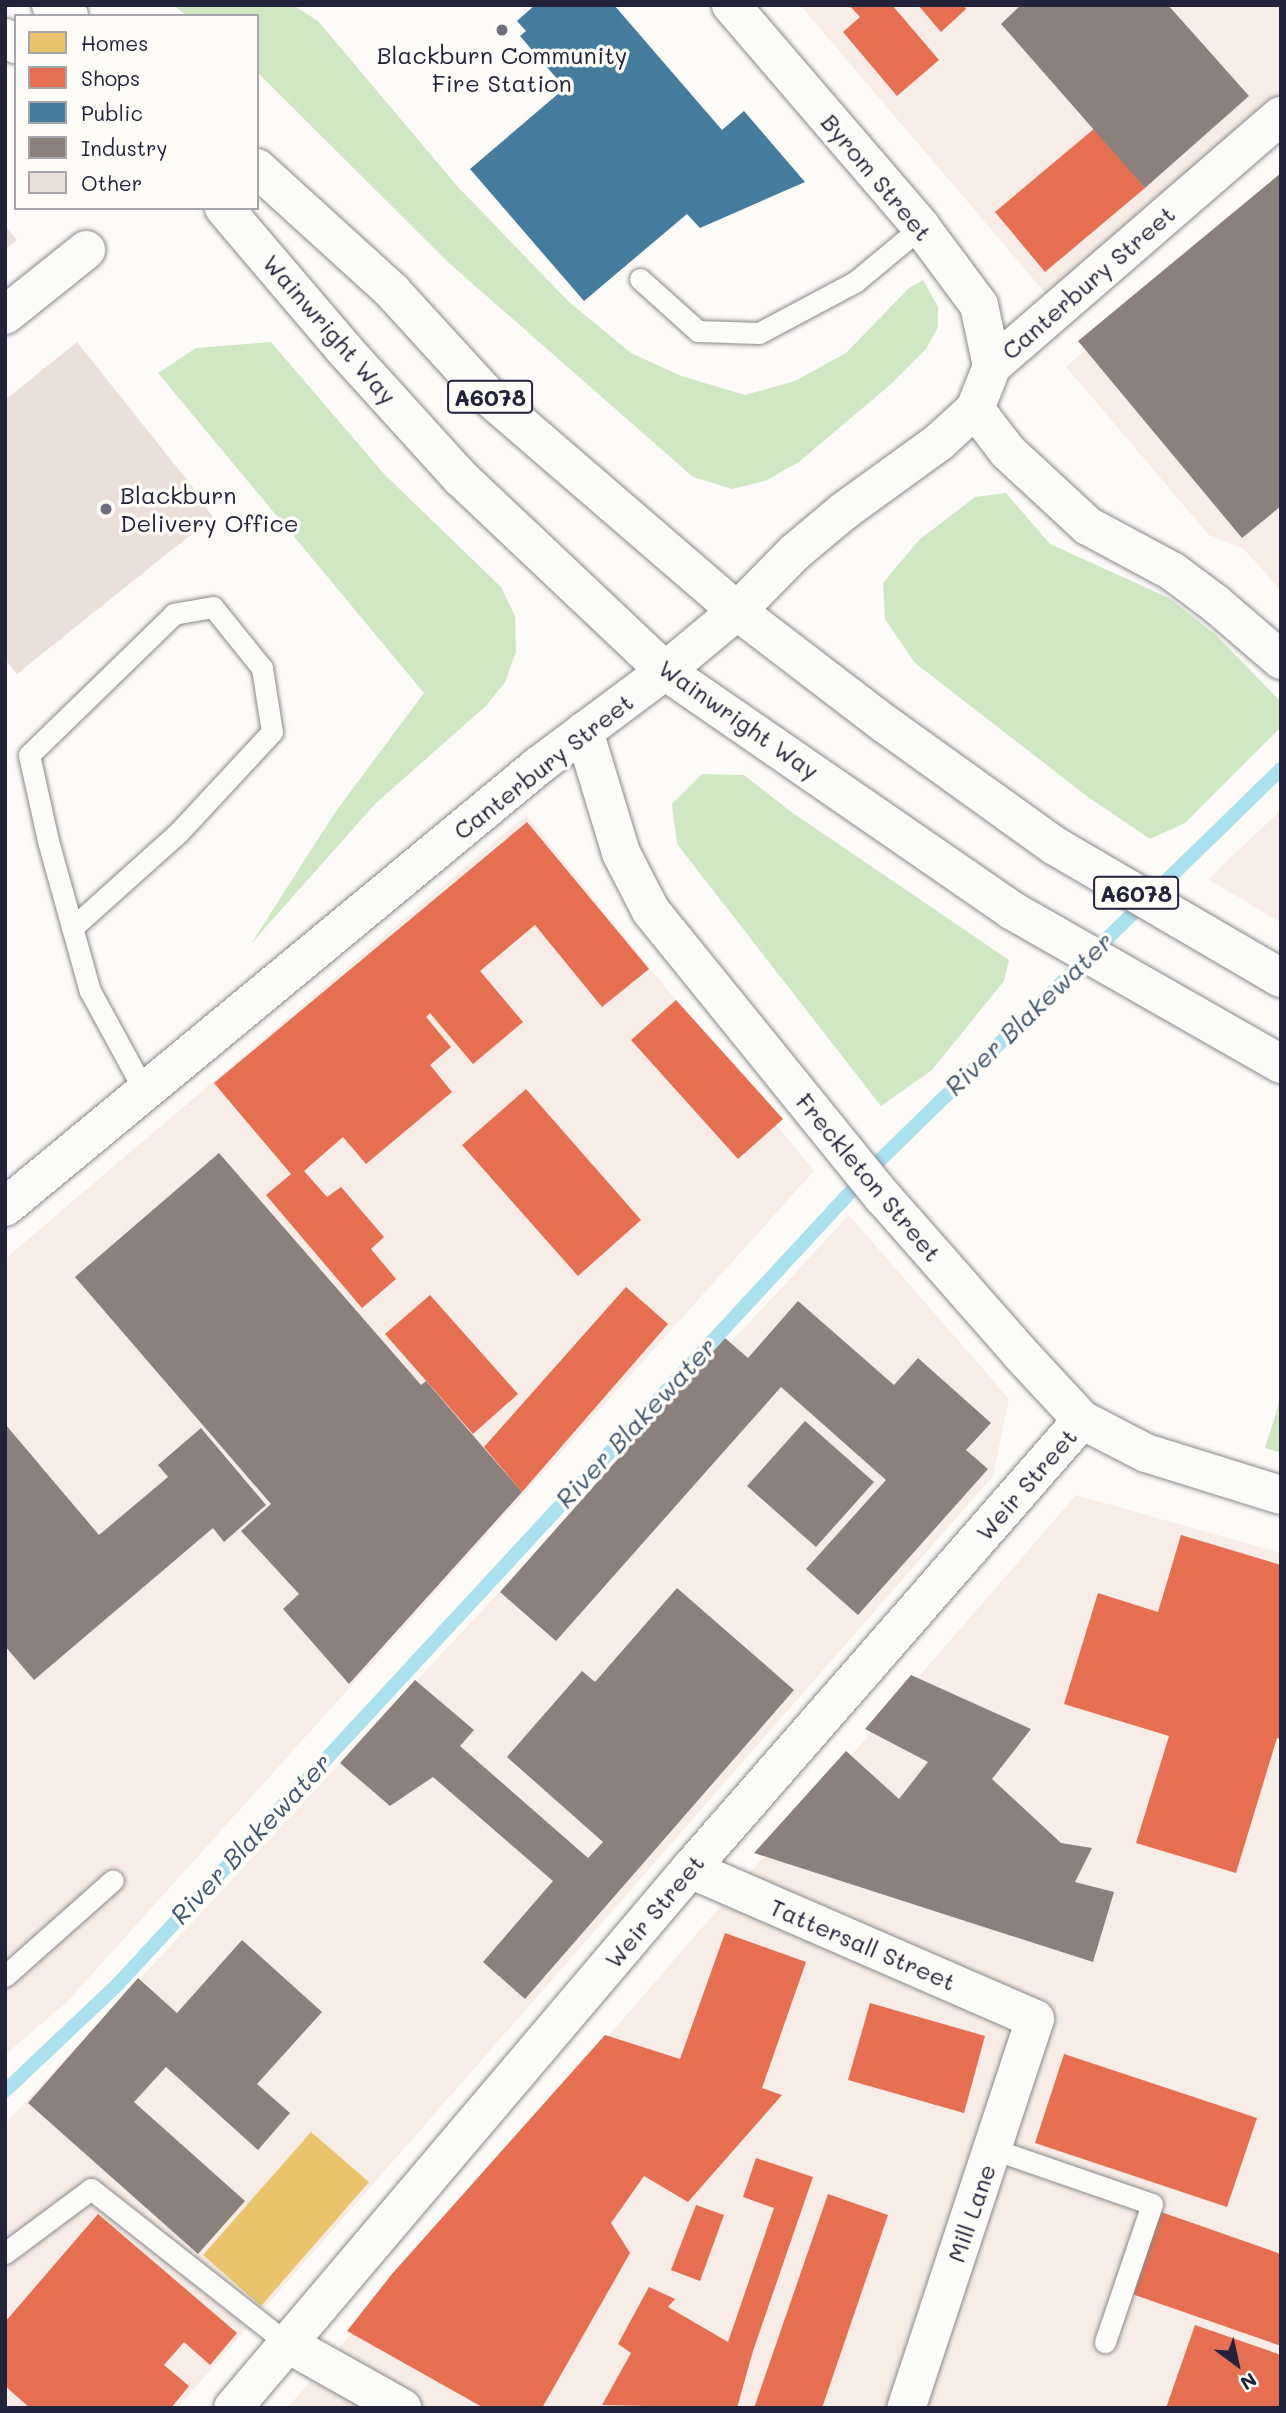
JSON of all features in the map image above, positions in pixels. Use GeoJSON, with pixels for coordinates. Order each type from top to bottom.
{"type":"FeatureCollection","features":[{"type":"Feature","properties":{"kind":"main road","name":"Byrom Street"},"geometry":{"type":"LineString","coordinates":[[731,5],[920,227],[979,305],[992,366]]}},
{"type":"Feature","properties":{"kind":"main road","name":"Canterbury Street"},"geometry":{"type":"LineString","coordinates":[[5,1207],[144,1090],[584,731],[665,671],[737,611],[795,552],[844,511],[938,443],[975,409],[992,366],[1281,116]]}},
{"type":"Feature","properties":{"kind":"main road","name":"A6078"},"geometry":{"type":"LineString","coordinates":[[259,170],[392,291],[488,396],[737,611],[885,724],[1055,846],[1281,978]]}},
{"type":"Feature","properties":{"kind":"main road","name":"Wainwright Way"},"geometry":{"type":"LineString","coordinates":[[227,210],[343,348],[461,478],[665,671],[1011,910],[1281,1063]]}},
{"type":"Feature","properties":{"kind":"main road"},"geometry":{"type":"LineString","coordinates":[[5,315],[86,250]]}},
{"type":"Feature","properties":{"kind":"main road"},"geometry":{"type":"LineString","coordinates":[[975,409],[1008,452],[1088,526],[1172,571],[1216,604],[1281,660]]}},
{"type":"Feature","properties":{"kind":"main road","name":"Freckleton Street"},"geometry":{"type":"LineString","coordinates":[[584,731],[621,853],[650,911],[883,1197],[1082,1420],[1146,1454],[1281,1494]]}},
{"type":"Feature","properties":{"kind":"main road","name":"Weir Street"},"geometry":{"type":"LineString","coordinates":[[233,2408],[690,1869],[1082,1420]]}},
{"type":"Feature","properties":{"kind":"main road","name":"Tattersall Street"},"geometry":{"type":"LineString","coordinates":[[690,1869],[1035,2019]]}},
{"type":"Feature","properties":{"kind":"main road","name":"Mill Lane"},"geometry":{"type":"LineString","coordinates":[[906,2408],[1035,2019]]}},
{"type":"Feature","properties":{"kind":"main road"},"geometry":{"type":"LineString","coordinates":[[288,2344],[402,2408]]}},
{"type":"Feature","properties":{"kind":"lane"},"geometry":{"type":"LineString","coordinates":[[640,279],[698,331],[759,333],[855,282],[920,227]]}},
{"type":"Feature","properties":{"kind":"lane"},"geometry":{"type":"LineString","coordinates":[[72,928],[177,833],[272,732],[262,668],[213,607],[174,614],[29,755],[48,841],[72,928],[90,991],[144,1090]]}},
{"type":"Feature","properties":{"kind":"lane"},"geometry":{"type":"LineString","coordinates":[[5,1976],[113,1880]]}},
{"type":"Feature","properties":{"kind":"lane"},"geometry":{"type":"LineString","coordinates":[[993,2149],[1153,2204],[1105,2342]]}},
{"type":"Feature","properties":{"kind":"lane"},"geometry":{"type":"LineString","coordinates":[[5,2253],[92,2189],[288,2344]]}},
{"type":"Feature","properties":{"kind":"shaded area"},"geometry":{"type":"Polygon","coordinates":[[[800,5],[1281,5],[1281,96],[1046,294],[800,5]]]}},
{"type":"Feature","properties":{"kind":"shaded area"},"geometry":{"type":"Polygon","coordinates":[[[1281,184],[1281,591],[1244,549],[1209,535],[1066,367],[1281,184]]]}},
{"type":"Feature","properties":{"kind":"shaded area"},"geometry":{"type":"Polygon","coordinates":[[[1281,810],[1281,923],[1208,879],[1281,810]]]}},
{"type":"Feature","properties":{"kind":"shaded area"},"geometry":{"type":"Polygon","coordinates":[[[526,815],[814,1171],[67,2002],[5,2055],[5,1259],[526,815]]]}},
{"type":"Feature","properties":{"kind":"shaded area"},"geometry":{"type":"Polygon","coordinates":[[[849,1215],[1009,1399],[993,1476],[177,2408],[5,2408],[5,2124],[849,1215]]]}},
{"type":"Feature","properties":{"kind":"shaded area"},"geometry":{"type":"Polygon","coordinates":[[[1076,1495],[1281,1553],[1281,2408],[287,2408],[1076,1495]]]}},
{"type":"Feature","properties":{"kind":"green space"},"geometry":{"type":"Polygon","coordinates":[[[173,5],[293,5],[318,21],[458,187],[569,302],[631,353],[681,376],[745,395],[795,381],[846,353],[909,288],[923,280],[938,307],[938,327],[926,349],[891,384],[799,462],[765,481],[732,489],[693,477],[450,264],[259,74],[259,14],[184,14],[173,5]]]}},
{"type":"Feature","properties":{"kind":"green space"},"geometry":{"type":"Polygon","coordinates":[[[271,342],[385,475],[501,587],[515,616],[516,652],[505,682],[487,705],[375,804],[251,944],[336,811],[424,693],[158,373],[196,348],[271,342]]]}},
{"type":"Feature","properties":{"kind":"green space"},"geometry":{"type":"Polygon","coordinates":[[[1006,493],[1050,544],[1169,598],[1216,635],[1281,702],[1281,727],[1185,823],[1150,839],[1088,797],[915,663],[885,619],[883,583],[919,540],[975,497],[1006,493]]]}},
{"type":"Feature","properties":{"kind":"green space"},"geometry":{"type":"Polygon","coordinates":[[[702,774],[744,775],[790,811],[1009,960],[1004,981],[932,1070],[881,1106],[677,844],[672,804],[702,774]]]}},
{"type":"Feature","properties":{"kind":"green space"},"geometry":{"type":"Polygon","coordinates":[[[1281,1397],[1281,1453],[1265,1448],[1281,1397]]]}},
{"type":"Feature","properties":{"kind":"building: Homes"},"geometry":{"type":"Polygon","coordinates":[[[311,2132],[369,2182],[261,2306],[203,2255],[311,2132]]]}},
{"type":"Feature","properties":{"kind":"building: Shops"},"geometry":{"type":"Polygon","coordinates":[[[849,5],[892,5],[939,60],[897,96],[843,32],[860,17],[849,5]]]}},
{"type":"Feature","properties":{"kind":"building: Shops"},"geometry":{"type":"Polygon","coordinates":[[[918,5],[963,5],[966,9],[941,32],[918,5]]]}},
{"type":"Feature","properties":{"kind":"building: Shops"},"geometry":{"type":"Polygon","coordinates":[[[1095,128],[1145,188],[1045,272],[995,212],[1095,128]]]}},
{"type":"Feature","properties":{"kind":"building: Shops"},"geometry":{"type":"Polygon","coordinates":[[[527,822],[649,969],[602,1007],[535,925],[480,971],[523,1022],[473,1064],[430,1013],[426,1017],[451,1047],[430,1065],[452,1092],[366,1164],[343,1137],[304,1171],[327,1197],[341,1187],[384,1237],[371,1249],[396,1279],[362,1308],[266,1195],[291,1174],[214,1083],[527,822]]]}},
{"type":"Feature","properties":{"kind":"building: Shops"},"geometry":{"type":"Polygon","coordinates":[[[676,1000],[783,1119],[738,1159],[631,1040],[676,1000]]]}},
{"type":"Feature","properties":{"kind":"building: Shops"},"geometry":{"type":"Polygon","coordinates":[[[526,1089],[641,1220],[578,1276],[462,1145],[526,1089]]]}},
{"type":"Feature","properties":{"kind":"building: Shops"},"geometry":{"type":"Polygon","coordinates":[[[626,1287],[668,1324],[522,1492],[484,1447],[626,1287]]]}},
{"type":"Feature","properties":{"kind":"building: Shops"},"geometry":{"type":"Polygon","coordinates":[[[430,1295],[518,1394],[473,1434],[385,1334],[430,1295]]]}},
{"type":"Feature","properties":{"kind":"building: Shops"},"geometry":{"type":"Polygon","coordinates":[[[1181,1535],[1281,1565],[1281,1739],[1277,1738],[1236,1873],[1136,1843],[1169,1736],[1064,1704],[1098,1593],[1158,1612],[1181,1535]]]}},
{"type":"Feature","properties":{"kind":"building: Shops"},"geometry":{"type":"Polygon","coordinates":[[[725,1933],[806,1962],[762,2088],[782,2095],[688,2202],[644,2176],[611,2223],[630,2253],[542,2408],[484,2408],[347,2331],[392,2274],[605,2035],[680,2059],[725,1933]]]}},
{"type":"Feature","properties":{"kind":"building: Shops"},"geometry":{"type":"Polygon","coordinates":[[[870,2003],[985,2036],[964,2113],[848,2080],[870,2003]]]}},
{"type":"Feature","properties":{"kind":"building: Shops"},"geometry":{"type":"Polygon","coordinates":[[[1064,2054],[1257,2118],[1227,2207],[1035,2143],[1064,2054]]]}},
{"type":"Feature","properties":{"kind":"building: Shops"},"geometry":{"type":"Polygon","coordinates":[[[756,2158],[813,2177],[753,2351],[737,2408],[602,2405],[631,2353],[618,2344],[649,2287],[675,2299],[668,2307],[728,2342],[774,2208],[743,2197],[756,2158]]]}},
{"type":"Feature","properties":{"kind":"building: Shops"},"geometry":{"type":"Polygon","coordinates":[[[828,2194],[888,2215],[822,2408],[754,2408],[828,2194]]]}},
{"type":"Feature","properties":{"kind":"building: Shops"},"geometry":{"type":"Polygon","coordinates":[[[696,2205],[724,2215],[700,2281],[671,2270],[696,2205]]]}},
{"type":"Feature","properties":{"kind":"building: Shops"},"geometry":{"type":"Polygon","coordinates":[[[1161,2212],[1281,2254],[1281,2346],[1132,2294],[1161,2212]]]}},
{"type":"Feature","properties":{"kind":"building: Shops"},"geometry":{"type":"Polygon","coordinates":[[[98,2214],[237,2333],[210,2365],[184,2342],[164,2365],[189,2386],[171,2408],[30,2408],[5,2386],[5,2322],[98,2214]]]}},
{"type":"Feature","properties":{"kind":"building: Shops"},"geometry":{"type":"Polygon","coordinates":[[[1195,2325],[1281,2355],[1281,2408],[1166,2408],[1195,2325]]]}},
{"type":"Feature","properties":{"kind":"building: Public"},"geometry":{"type":"Polygon","coordinates":[[[535,5],[614,5],[722,130],[744,111],[805,182],[700,228],[687,214],[584,301],[470,169],[565,88],[520,36],[526,31],[517,21],[535,5]]]}},
{"type":"Feature","properties":{"kind":"building: Industry"},"geometry":{"type":"Polygon","coordinates":[[[1021,5],[1168,5],[1249,96],[1145,188],[1001,24],[1021,5]]]}},
{"type":"Feature","properties":{"kind":"building: Industry"},"geometry":{"type":"Polygon","coordinates":[[[1281,173],[1281,506],[1242,538],[1078,341],[1281,173]]]}},
{"type":"Feature","properties":{"kind":"building: Industry"},"geometry":{"type":"Polygon","coordinates":[[[219,1153],[421,1385],[426,1381],[522,1492],[349,1684],[283,1609],[299,1594],[241,1531],[271,1504],[75,1277],[219,1153]]]}},
{"type":"Feature","properties":{"kind":"building: Industry"},"geometry":{"type":"Polygon","coordinates":[[[798,1301],[894,1385],[918,1358],[991,1423],[966,1450],[988,1469],[858,1615],[806,1569],[886,1480],[781,1387],[556,1641],[500,1592],[725,1338],[748,1358],[798,1301]]]}},
{"type":"Feature","properties":{"kind":"building: Industry"},"geometry":{"type":"Polygon","coordinates":[[[805,1421],[874,1482],[816,1547],[747,1486],[805,1421]]]}},
{"type":"Feature","properties":{"kind":"building: Industry"},"geometry":{"type":"Polygon","coordinates":[[[5,1424],[99,1535],[168,1477],[158,1465],[201,1428],[266,1505],[224,1542],[213,1528],[34,1680],[5,1646],[5,1424]]]}},
{"type":"Feature","properties":{"kind":"building: Industry"},"geometry":{"type":"Polygon","coordinates":[[[677,1588],[794,1690],[525,1999],[483,1962],[553,1881],[433,1777],[390,1806],[340,1763],[415,1680],[474,1730],[460,1746],[588,1858],[603,1842],[507,1757],[582,1671],[595,1682],[677,1588]]]}},
{"type":"Feature","properties":{"kind":"building: Industry"},"geometry":{"type":"Polygon","coordinates":[[[911,1675],[1031,1729],[992,1779],[1061,1843],[1092,1848],[1075,1882],[1114,1892],[1093,1962],[754,1853],[846,1751],[899,1799],[928,1762],[865,1729],[911,1675]]]}},
{"type":"Feature","properties":{"kind":"building: Industry"},"geometry":{"type":"Polygon","coordinates":[[[242,1940],[322,2012],[257,2084],[290,2113],[258,2150],[166,2067],[134,2102],[245,2201],[198,2254],[28,2103],[138,1978],[177,2013],[242,1940]]]}},
{"type":"Feature","properties":{"kind":"building: Other"},"geometry":{"type":"Polygon","coordinates":[[[5,226],[17,240],[5,249],[5,226]]]}},
{"type":"Feature","properties":{"kind":"building: Other","name":"Blackburn Delivery Office"},"geometry":{"type":"Polygon","coordinates":[[[77,342],[203,500],[201,501],[213,517],[17,674],[5,660],[5,400],[77,342]]]}},
{"type":"Feature","properties":{"kind":"waterway","name":"River Blakewater"},"geometry":{"type":"LineString","coordinates":[[5,2091],[118,1984],[879,1161],[1281,769]]}},
{"type":"Feature","properties":{"kind":"place","name":"Blackburn Community Fire Station"},"geometry":{"type":"Point","coordinates":[502,30]}},
{"type":"Feature","properties":{"kind":"place","name":"Blackburn Delivery Office"},"geometry":{"type":"Point","coordinates":[106,509]}}]}
